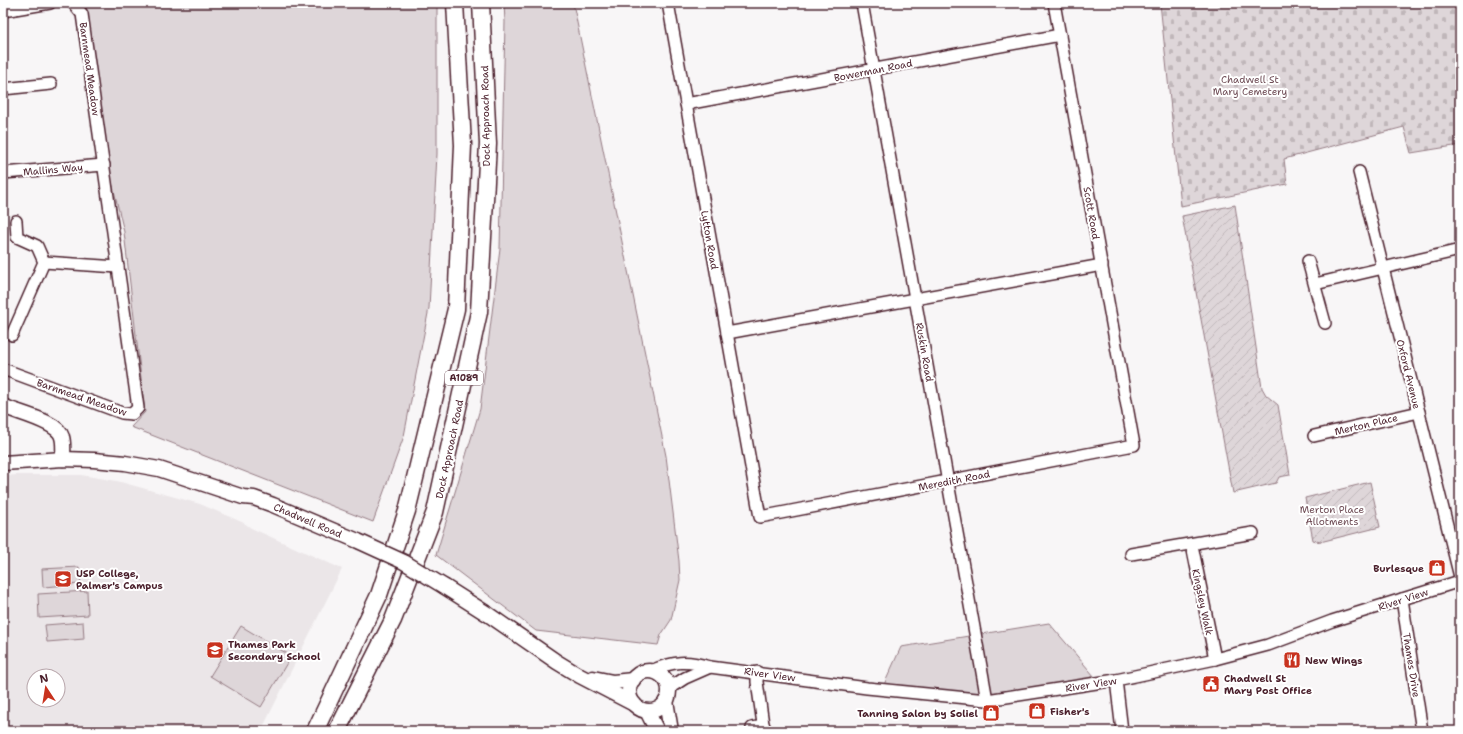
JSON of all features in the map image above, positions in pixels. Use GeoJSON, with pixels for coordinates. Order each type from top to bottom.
{"type":"FeatureCollection","features":[{"type":"Feature","properties":{"kind":"highway","name":"A1089"},"geometry":{"type":"LineString","coordinates":[[315,731],[379,594],[405,519],[456,309],[463,145],[455,3]]}},
{"type":"Feature","properties":{"kind":"highway","name":"Dock Approach Road"},"geometry":{"type":"LineString","coordinates":[[336,731],[393,620],[435,512],[478,312],[488,144],[481,3]]}},
{"type":"Feature","properties":{"kind":"main road"},"geometry":{"type":"LineString","coordinates":[[3,406],[50,424],[59,430],[63,441],[63,458]]}},
{"type":"Feature","properties":{"kind":"main road","name":"Chadwell Road"},"geometry":{"type":"LineString","coordinates":[[3,464],[63,458],[110,461],[159,469],[243,497],[254,498],[273,505],[404,562],[489,615],[557,662],[580,676],[634,704]]}},
{"type":"Feature","properties":{"kind":"main road"},"geometry":{"type":"LineString","coordinates":[[667,695],[663,705],[648,711],[638,708],[634,704],[629,692],[633,680],[641,673],[651,671],[658,673],[663,677],[666,682],[671,731]]}},
{"type":"Feature","properties":{"kind":"main road","name":"Chadwell Road"},"geometry":{"type":"LineString","coordinates":[[580,676],[613,682],[633,680]]}},
{"type":"Feature","properties":{"kind":"main road"},"geometry":{"type":"LineString","coordinates":[[648,711],[657,731]]}},
{"type":"Feature","properties":{"kind":"street"},"geometry":{"type":"LineString","coordinates":[[3,11],[50,3]]}},
{"type":"Feature","properties":{"kind":"street","name":"Barnmead Meadow"},"geometry":{"type":"LineString","coordinates":[[3,369],[122,413],[132,414],[138,408],[82,14],[73,3]]}},
{"type":"Feature","properties":{"kind":"street","name":"Lytton Road"},"geometry":{"type":"LineString","coordinates":[[668,3],[752,476]]}},
{"type":"Feature","properties":{"kind":"street","name":"Ruskin Road"},"geometry":{"type":"LineString","coordinates":[[862,3],[987,700]]}},
{"type":"Feature","properties":{"kind":"street","name":"Scott Road"},"geometry":{"type":"LineString","coordinates":[[1054,3],[1130,423]]}},
{"type":"Feature","properties":{"kind":"street","name":"Bowerman Road"},"geometry":{"type":"LineString","coordinates":[[686,104],[1060,35]]}},
{"type":"Feature","properties":{"kind":"street"},"geometry":{"type":"LineString","coordinates":[[3,89],[50,84]]}},
{"type":"Feature","properties":{"kind":"street","name":"Mallins Way"},"geometry":{"type":"LineString","coordinates":[[3,173],[104,165]]}},
{"type":"Feature","properties":{"kind":"street","name":"Oxford Avenue"},"geometry":{"type":"LineString","coordinates":[[1359,172],[1460,576]]}},
{"type":"Feature","properties":{"kind":"street"},"geometry":{"type":"LineString","coordinates":[[12,335],[44,262],[37,246],[17,236],[16,221]]}},
{"type":"Feature","properties":{"kind":"street"},"geometry":{"type":"LineString","coordinates":[[1315,284],[1460,250]]}},
{"type":"Feature","properties":{"kind":"street"},"geometry":{"type":"LineString","coordinates":[[1308,261],[1325,323]]}},
{"type":"Feature","properties":{"kind":"street"},"geometry":{"type":"LineString","coordinates":[[44,262],[118,267]]}},
{"type":"Feature","properties":{"kind":"street"},"geometry":{"type":"LineString","coordinates":[[727,333],[1102,265]]}},
{"type":"Feature","properties":{"kind":"street","name":"Merton Place"},"geometry":{"type":"LineString","coordinates":[[1314,436],[1419,412]]}},
{"type":"Feature","properties":{"kind":"street","name":"Meredith Road"},"geometry":{"type":"LineString","coordinates":[[752,476],[760,517],[1134,445],[1130,423]]}},
{"type":"Feature","properties":{"kind":"street"},"geometry":{"type":"LineString","coordinates":[[1131,554],[1253,533]]}},
{"type":"Feature","properties":{"kind":"street","name":"Kingsley Walk"},"geometry":{"type":"LineString","coordinates":[[1192,544],[1215,659]]}},
{"type":"Feature","properties":{"kind":"street","name":"River View"},"geometry":{"type":"LineString","coordinates":[[651,671],[664,665],[693,662],[710,667],[757,672],[867,688],[987,700],[1116,680],[1215,659],[1268,644],[1332,621],[1460,581]]}},
{"type":"Feature","properties":{"kind":"street","name":"Thames Drive"},"geometry":{"type":"LineString","coordinates":[[1402,599],[1422,731]]}},
{"type":"Feature","properties":{"kind":"street"},"geometry":{"type":"LineString","coordinates":[[667,695],[686,678],[710,667]]}},
{"type":"Feature","properties":{"kind":"street"},"geometry":{"type":"LineString","coordinates":[[752,728],[764,729],[757,682],[757,672]]}},
{"type":"Feature","properties":{"kind":"street"},"geometry":{"type":"LineString","coordinates":[[1116,680],[1122,731]]}},
{"type":"Feature","properties":{"kind":"shaded area"},"geometry":{"type":"Polygon","coordinates":[[[81,475],[117,481],[200,504],[342,569],[261,731],[3,731],[3,476],[81,475]]]}},
{"type":"Feature","properties":{"kind":"green space"},"geometry":{"type":"Polygon","coordinates":[[[83,3],[437,3],[437,154],[429,308],[404,436],[373,522],[131,427],[145,412],[124,232],[110,174],[86,5],[83,3]]]}},
{"type":"Feature","properties":{"kind":"green space"},"geometry":{"type":"Polygon","coordinates":[[[504,3],[573,3],[666,456],[680,580],[671,620],[661,635],[658,645],[536,631],[436,555],[480,409],[500,249],[505,22],[504,3]]]}},
{"type":"Feature","properties":{"kind":"green space","name":"Chadwell St Mary Cemetery"},"geometry":{"type":"Polygon","coordinates":[[[1160,3],[1460,3],[1460,145],[1411,153],[1404,127],[1284,159],[1287,184],[1181,206],[1160,3]]]}},
{"type":"Feature","properties":{"kind":"green space"},"geometry":{"type":"Polygon","coordinates":[[[1235,205],[1262,388],[1266,395],[1278,405],[1290,475],[1279,477],[1276,483],[1233,493],[1182,216],[1235,205]]]}},
{"type":"Feature","properties":{"kind":"green space","name":"Merton Place Allotments"},"geometry":{"type":"Polygon","coordinates":[[[1370,482],[1380,527],[1320,542],[1313,540],[1305,498],[1370,482]]]}},
{"type":"Feature","properties":{"kind":"green space"},"geometry":{"type":"Polygon","coordinates":[[[79,567],[81,584],[43,587],[42,569],[79,567]]]}},
{"type":"Feature","properties":{"kind":"green space"},"geometry":{"type":"Polygon","coordinates":[[[87,591],[88,615],[39,618],[38,594],[87,591]]]}},
{"type":"Feature","properties":{"kind":"green space"},"geometry":{"type":"Polygon","coordinates":[[[83,622],[84,639],[47,642],[45,625],[83,622]]]}},
{"type":"Feature","properties":{"kind":"green space"},"geometry":{"type":"Polygon","coordinates":[[[1049,623],[1100,683],[987,700],[882,689],[901,647],[1049,623]]]}},
{"type":"Feature","properties":{"kind":"green space"},"geometry":{"type":"Polygon","coordinates":[[[241,626],[291,656],[261,707],[210,676],[241,626]]]}},
{"type":"Feature","properties":{"kind":"place","name":"Burlesque"},"geometry":{"type":"Point","coordinates":[1437,568]}},
{"type":"Feature","properties":{"kind":"place","name":"USP College, Palmer's Campus"},"geometry":{"type":"Point","coordinates":[63,579]}},
{"type":"Feature","properties":{"kind":"place","name":"Thames Park Secondary School"},"geometry":{"type":"Point","coordinates":[215,650]}},
{"type":"Feature","properties":{"kind":"place","name":"New Wings"},"geometry":{"type":"Point","coordinates":[1292,660]}},
{"type":"Feature","properties":{"kind":"place","name":"Chadwell St Mary Post Office"},"geometry":{"type":"Point","coordinates":[1211,684]}},
{"type":"Feature","properties":{"kind":"place","name":"Fisher's"},"geometry":{"type":"Point","coordinates":[1037,711]}},
{"type":"Feature","properties":{"kind":"place","name":"Tanning Salon by Soliel"},"geometry":{"type":"Point","coordinates":[991,713]}}]}
